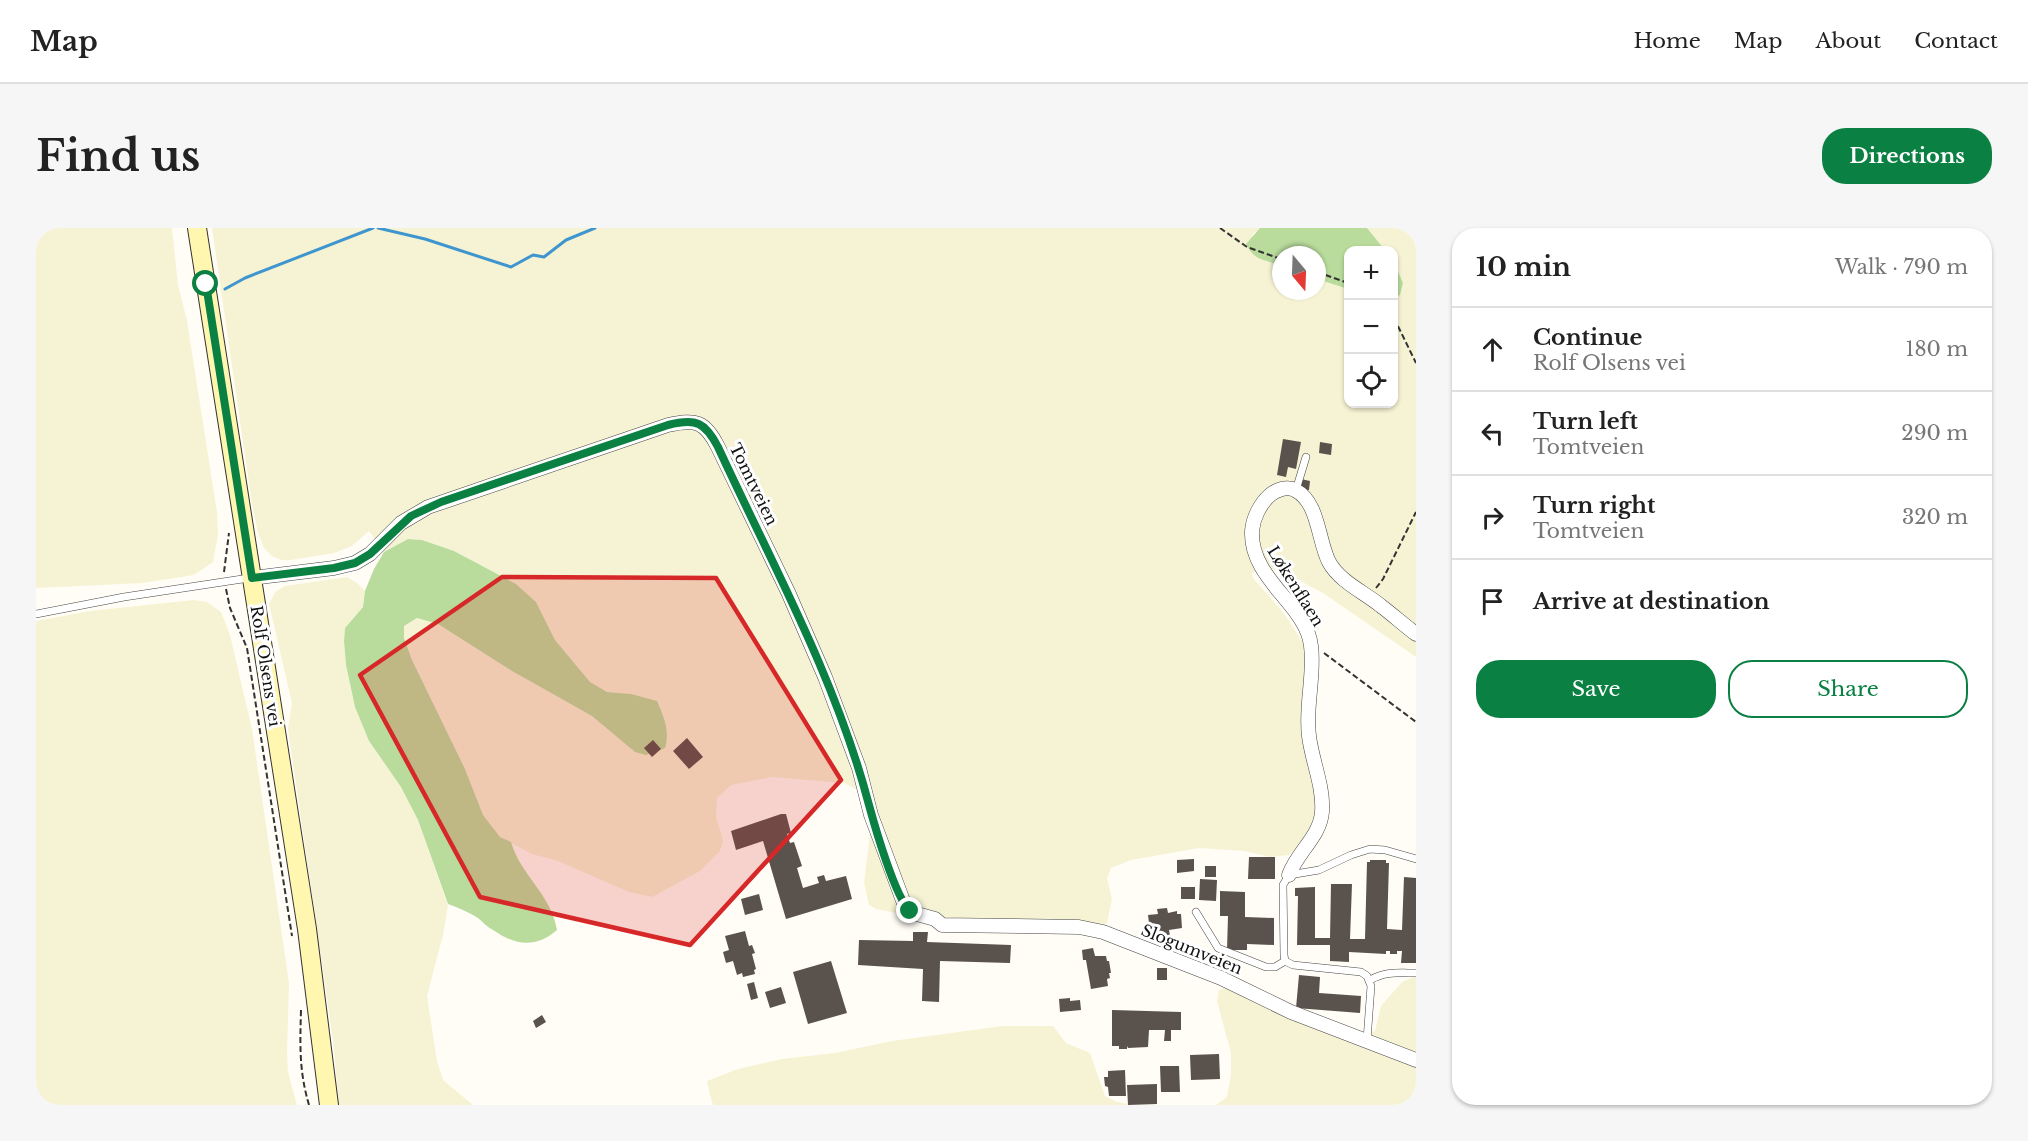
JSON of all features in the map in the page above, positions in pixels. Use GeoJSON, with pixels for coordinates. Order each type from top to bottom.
{"type":"FeatureCollection","features":[{"type":"Feature","properties":{"kind":"main road","name":"Rolf Olsens vei"},"geometry":{"type":"LineString","coordinates":[[197,228],[307,929],[329,1105]]}},
{"type":"Feature","properties":{"kind":"street","name":"Tomtveien"},"geometry":{"type":"LineString","coordinates":[[252,578],[346,566],[370,554],[401,523],[428,507],[668,425],[688,422],[700,424],[709,430],[718,447],[788,592],[825,677],[859,768],[874,824],[905,906],[917,914],[935,918],[942,925]]}},
{"type":"Feature","properties":{"kind":"street","name":"Løkenflaen"},"geometry":{"type":"LineString","coordinates":[[1289,875],[1294,863],[1317,833],[1323,810],[1309,737],[1311,646],[1303,623],[1267,576],[1258,560],[1252,537],[1254,518],[1264,501],[1277,490],[1296,490]]}},
{"type":"Feature","properties":{"kind":"street"},"geometry":{"type":"LineString","coordinates":[[1296,490],[1310,506],[1330,563],[1341,576],[1416,634]]}},
{"type":"Feature","properties":{"kind":"street","name":"Slogumveien"},"geometry":{"type":"LineString","coordinates":[[942,925],[1079,927],[1103,932],[1221,978],[1291,1012],[1416,1060]]}},
{"type":"Feature","properties":{"kind":"lane"},"geometry":{"type":"LineString","coordinates":[[1296,490],[1306,457]]}},
{"type":"Feature","properties":{"kind":"lane"},"geometry":{"type":"LineString","coordinates":[[36,614],[124,597],[252,578]]}},
{"type":"Feature","properties":{"kind":"lane"},"geometry":{"type":"LineString","coordinates":[[1286,962],[1283,885],[1289,875],[1319,870],[1370,849],[1384,849],[1416,859]]}},
{"type":"Feature","properties":{"kind":"lane"},"geometry":{"type":"LineString","coordinates":[[1196,912],[1218,948],[1266,968],[1286,962],[1293,965],[1361,972],[1370,980]]}},
{"type":"Feature","properties":{"kind":"lane"},"geometry":{"type":"LineString","coordinates":[[1370,980],[1389,972],[1416,973]]}},
{"type":"Feature","properties":{"kind":"lane"},"geometry":{"type":"LineString","coordinates":[[1367,1040],[1370,980]]}},
{"type":"Feature","properties":{"kind":"path"},"geometry":{"type":"LineString","coordinates":[[1220,228],[1247,247],[1272,256]]}},
{"type":"Feature","properties":{"kind":"path"},"geometry":{"type":"LineString","coordinates":[[1326,275],[1344,282]]}},
{"type":"Feature","properties":{"kind":"path"},"geometry":{"type":"LineString","coordinates":[[1398,326],[1416,363]]}},
{"type":"Feature","properties":{"kind":"path"},"geometry":{"type":"LineString","coordinates":[[1368,597],[1383,579],[1416,512]]}},
{"type":"Feature","properties":{"kind":"path"},"geometry":{"type":"LineString","coordinates":[[230,529],[224,565],[224,581],[230,608],[247,648],[293,940]]}},
{"type":"Feature","properties":{"kind":"path"},"geometry":{"type":"LineString","coordinates":[[1311,646],[1333,658],[1416,722]]}},
{"type":"Feature","properties":{"kind":"path"},"geometry":{"type":"LineString","coordinates":[[302,1011],[300,1046],[302,1078],[309,1105]]}},
{"type":"Feature","properties":{"kind":"highlighted area"},"geometry":{"type":"Polygon","coordinates":[[[502,577],[716,578],[841,780],[690,945],[480,897],[360,675],[502,577]]]}},
{"type":"Feature","properties":{"kind":"shaded area"},"geometry":{"type":"Polygon","coordinates":[[[36,228],[172,228],[178,285],[187,321],[217,512],[218,535],[213,562],[194,575],[142,583],[36,588],[36,228]]]}},
{"type":"Feature","properties":{"kind":"shaded area"},"geometry":{"type":"Polygon","coordinates":[[[212,228],[1260,228],[1252,235],[1260,259],[1272,263],[1272,300],[1326,300],[1326,282],[1344,288],[1344,408],[1398,408],[1398,295],[1403,283],[1398,271],[1398,246],[1382,246],[1367,228],[1416,228],[1416,657],[1323,593],[1289,575],[1268,568],[1252,573],[1253,578],[1283,612],[1310,653],[1320,821],[1308,837],[1289,855],[1270,857],[1245,851],[1199,848],[1131,860],[1111,868],[1107,878],[1112,899],[1107,923],[1103,926],[907,915],[876,909],[869,905],[864,883],[870,834],[870,812],[864,793],[844,783],[772,777],[731,785],[717,798],[716,817],[723,840],[720,851],[700,871],[652,897],[629,892],[558,861],[532,854],[500,837],[483,815],[465,769],[412,660],[404,638],[404,626],[417,618],[438,624],[512,671],[592,716],[635,752],[631,694],[607,692],[590,682],[555,640],[536,602],[516,584],[454,551],[422,540],[408,539],[384,552],[369,531],[352,546],[334,553],[281,560],[272,556],[264,548],[258,533],[212,228]]]}},
{"type":"Feature","properties":{"kind":"shaded area"},"geometry":{"type":"Polygon","coordinates":[[[347,577],[365,591],[363,607],[345,628],[346,665],[355,707],[369,741],[401,787],[418,820],[448,906],[427,996],[437,1061],[443,1080],[473,1105],[339,1105],[333,1040],[288,729],[292,703],[269,604],[275,592],[285,586],[347,577]]]}},
{"type":"Feature","properties":{"kind":"shaded area"},"geometry":{"type":"Polygon","coordinates":[[[194,600],[207,602],[221,612],[230,635],[252,729],[289,983],[288,1072],[297,1105],[36,1105],[36,621],[90,611],[194,600]]]}},
{"type":"Feature","properties":{"kind":"shaded area"},"geometry":{"type":"Polygon","coordinates":[[[1416,976],[1416,1105],[1216,1105],[1227,1097],[1231,1074],[1231,1053],[1217,1001],[1219,990],[1228,987],[1365,1034],[1375,1031],[1381,1006],[1402,982],[1416,976]]]}},
{"type":"Feature","properties":{"kind":"shaded area"},"geometry":{"type":"Polygon","coordinates":[[[1003,1026],[1053,1026],[1066,1043],[1090,1053],[1105,1096],[1117,1102],[1135,1105],[713,1105],[707,1081],[738,1069],[782,1059],[835,1053],[892,1041],[1003,1026]]]}},
{"type":"Feature","properties":{"kind":"green space"},"geometry":{"type":"Polygon","coordinates":[[[1260,228],[1367,228],[1382,246],[1344,246],[1344,288],[1326,282],[1326,246],[1272,246],[1272,263],[1257,257],[1246,244],[1260,228]]]}},
{"type":"Feature","properties":{"kind":"green space"},"geometry":{"type":"Polygon","coordinates":[[[1398,271],[1403,283],[1398,296],[1398,271]]]}},
{"type":"Feature","properties":{"kind":"green space"},"geometry":{"type":"Polygon","coordinates":[[[408,539],[422,540],[454,551],[516,584],[536,602],[555,640],[590,682],[607,692],[631,694],[657,701],[664,718],[667,730],[665,748],[646,755],[635,752],[592,716],[512,671],[438,624],[417,618],[404,626],[404,638],[412,660],[465,769],[483,815],[500,837],[511,842],[522,865],[554,917],[557,930],[541,940],[526,943],[510,939],[491,929],[478,918],[448,904],[418,820],[401,787],[369,741],[355,707],[346,665],[345,628],[363,607],[365,591],[384,552],[408,539]]]}},
{"type":"Feature","properties":{"kind":"building"},"geometry":{"type":"Polygon","coordinates":[[[1283,439],[1301,442],[1296,469],[1288,467],[1286,477],[1277,475],[1283,439]]]}},
{"type":"Feature","properties":{"kind":"building"},"geometry":{"type":"Polygon","coordinates":[[[1320,442],[1332,444],[1331,455],[1319,453],[1320,442]]]}},
{"type":"Feature","properties":{"kind":"building"},"geometry":{"type":"Polygon","coordinates":[[[1301,479],[1310,481],[1309,490],[1299,489],[1301,479]]]}},
{"type":"Feature","properties":{"kind":"building"},"geometry":{"type":"Polygon","coordinates":[[[687,738],[703,757],[689,769],[673,751],[687,738]]]}},
{"type":"Feature","properties":{"kind":"building"},"geometry":{"type":"Polygon","coordinates":[[[653,740],[661,749],[652,757],[644,748],[653,740]]]}},
{"type":"Feature","properties":{"kind":"building"},"geometry":{"type":"Polygon","coordinates":[[[786,814],[791,833],[787,834],[790,843],[794,842],[802,866],[797,868],[803,888],[819,883],[817,877],[824,875],[826,881],[846,876],[852,899],[786,919],[763,841],[736,850],[731,831],[786,814]]]}},
{"type":"Feature","properties":{"kind":"building"},"geometry":{"type":"Polygon","coordinates":[[[1249,857],[1275,857],[1275,879],[1248,879],[1249,857]]]}},
{"type":"Feature","properties":{"kind":"building"},"geometry":{"type":"Polygon","coordinates":[[[1194,859],[1194,871],[1177,873],[1177,860],[1194,859]]]}},
{"type":"Feature","properties":{"kind":"building"},"geometry":{"type":"Polygon","coordinates":[[[1386,860],[1386,863],[1389,863],[1387,929],[1402,930],[1404,877],[1416,878],[1416,963],[1401,963],[1402,951],[1397,951],[1397,954],[1390,954],[1390,951],[1386,951],[1386,954],[1349,952],[1349,962],[1330,961],[1330,945],[1297,945],[1298,896],[1295,896],[1295,888],[1315,887],[1315,938],[1330,938],[1331,884],[1352,884],[1350,939],[1365,939],[1367,862],[1386,860]]]}},
{"type":"Feature","properties":{"kind":"building"},"geometry":{"type":"Polygon","coordinates":[[[1205,866],[1216,866],[1216,877],[1205,877],[1205,866]]]}},
{"type":"Feature","properties":{"kind":"building"},"geometry":{"type":"Polygon","coordinates":[[[1200,879],[1217,880],[1216,901],[1199,900],[1200,879]]]}},
{"type":"Feature","properties":{"kind":"building"},"geometry":{"type":"Polygon","coordinates":[[[1181,887],[1195,887],[1195,899],[1181,899],[1181,887]]]}},
{"type":"Feature","properties":{"kind":"building"},"geometry":{"type":"Polygon","coordinates":[[[1220,891],[1245,892],[1245,917],[1274,918],[1274,945],[1247,944],[1247,950],[1227,950],[1228,916],[1220,916],[1220,891]]]}},
{"type":"Feature","properties":{"kind":"building"},"geometry":{"type":"Polygon","coordinates":[[[759,894],[763,910],[745,915],[741,899],[759,894]]]}},
{"type":"Feature","properties":{"kind":"building"},"geometry":{"type":"Polygon","coordinates":[[[1167,908],[1168,913],[1177,911],[1177,914],[1181,914],[1182,928],[1169,930],[1170,936],[1160,937],[1159,931],[1150,932],[1148,915],[1158,914],[1157,909],[1167,908]]]}},
{"type":"Feature","properties":{"kind":"building"},"geometry":{"type":"Polygon","coordinates":[[[745,931],[749,946],[752,945],[755,953],[752,954],[756,969],[755,974],[743,977],[742,973],[737,975],[733,961],[726,963],[723,952],[729,950],[725,936],[745,931]]]}},
{"type":"Feature","properties":{"kind":"building"},"geometry":{"type":"Polygon","coordinates":[[[913,932],[928,932],[927,942],[1011,945],[1010,963],[940,961],[939,1002],[922,1001],[923,969],[858,965],[859,940],[913,941],[913,932]]]}},
{"type":"Feature","properties":{"kind":"building"},"geometry":{"type":"Polygon","coordinates":[[[1093,948],[1095,956],[1106,956],[1111,973],[1109,973],[1110,978],[1107,979],[1108,986],[1091,989],[1082,950],[1093,948]]]}},
{"type":"Feature","properties":{"kind":"building"},"geometry":{"type":"Polygon","coordinates":[[[831,961],[847,1013],[808,1024],[793,972],[831,961]]]}},
{"type":"Feature","properties":{"kind":"building"},"geometry":{"type":"Polygon","coordinates":[[[1157,968],[1167,968],[1167,980],[1157,980],[1157,968]]]}},
{"type":"Feature","properties":{"kind":"building"},"geometry":{"type":"Polygon","coordinates":[[[1299,975],[1320,977],[1319,993],[1361,996],[1360,1013],[1296,1008],[1299,975]]]}},
{"type":"Feature","properties":{"kind":"building"},"geometry":{"type":"Polygon","coordinates":[[[754,982],[758,998],[751,1000],[747,984],[754,982]]]}},
{"type":"Feature","properties":{"kind":"building"},"geometry":{"type":"Polygon","coordinates":[[[781,987],[786,1003],[770,1008],[765,992],[781,987]]]}},
{"type":"Feature","properties":{"kind":"building"},"geometry":{"type":"Polygon","coordinates":[[[1070,998],[1070,1001],[1080,1000],[1081,1010],[1060,1012],[1059,999],[1070,998]]]}},
{"type":"Feature","properties":{"kind":"building"},"geometry":{"type":"Polygon","coordinates":[[[1112,1010],[1181,1012],[1181,1030],[1171,1030],[1171,1041],[1164,1041],[1165,1030],[1149,1030],[1148,1047],[1128,1048],[1127,1046],[1127,1049],[1119,1049],[1119,1046],[1112,1046],[1112,1010]]]}},
{"type":"Feature","properties":{"kind":"building"},"geometry":{"type":"Polygon","coordinates":[[[542,1015],[546,1022],[536,1028],[533,1021],[542,1015]]]}},
{"type":"Feature","properties":{"kind":"building"},"geometry":{"type":"Polygon","coordinates":[[[1219,1054],[1220,1079],[1191,1080],[1190,1055],[1219,1054]]]}},
{"type":"Feature","properties":{"kind":"building"},"geometry":{"type":"Polygon","coordinates":[[[1160,1066],[1179,1066],[1180,1092],[1161,1092],[1160,1066]]]}},
{"type":"Feature","properties":{"kind":"building"},"geometry":{"type":"Polygon","coordinates":[[[1125,1070],[1126,1096],[1109,1096],[1104,1077],[1108,1077],[1108,1071],[1125,1070]]]}},
{"type":"Feature","properties":{"kind":"building"},"geometry":{"type":"Polygon","coordinates":[[[1157,1084],[1157,1104],[1128,1105],[1127,1085],[1157,1084]]]}},
{"type":"Feature","properties":{"kind":"waterway"},"geometry":{"type":"LineString","coordinates":[[225,289],[245,278],[373,228]]}},
{"type":"Feature","properties":{"kind":"waterway"},"geometry":{"type":"LineString","coordinates":[[378,228],[425,239],[511,267],[533,255],[544,257],[566,240],[595,228]]}},
{"type":"Feature","properties":{"kind":"route"},"geometry":{"type":"LineString","coordinates":[[206,284],[252,578],[346,566],[370,554],[411,516],[441,502],[679,422],[700,424],[709,430],[788,592],[825,677],[859,768],[887,863],[901,899],[910,911]]}}]}
